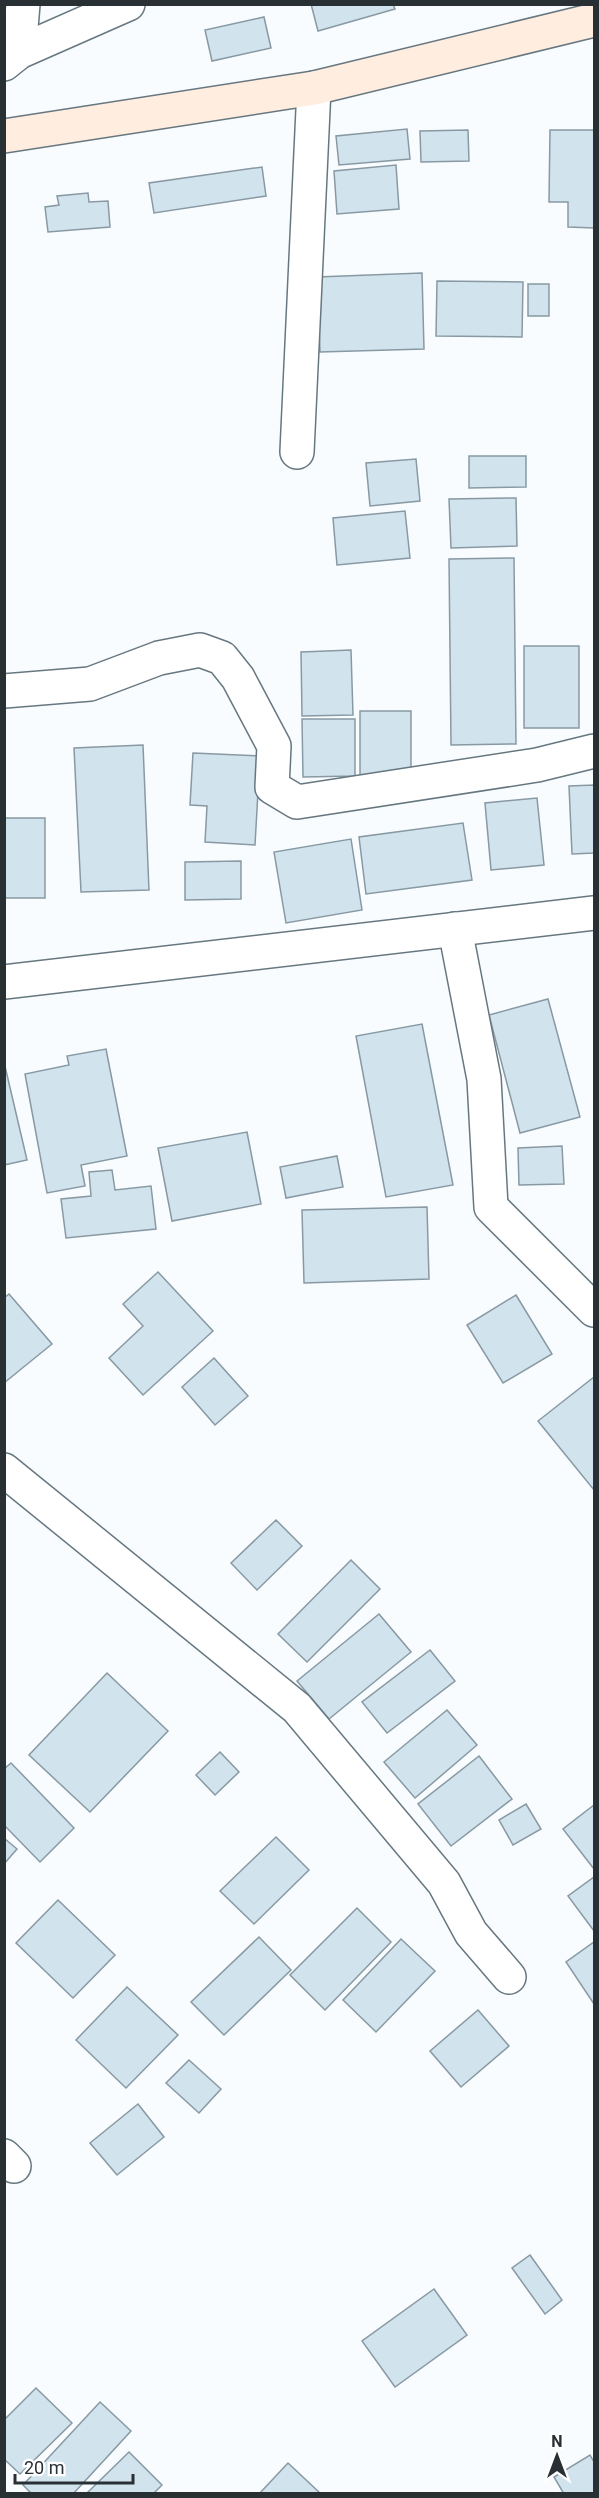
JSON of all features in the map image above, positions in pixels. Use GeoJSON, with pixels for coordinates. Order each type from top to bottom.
{"type":"FeatureCollection","features":[{"type":"Feature","properties":{"kind":"main road"},"geometry":{"type":"LineString","coordinates":[[4,136],[314,88],[594,20]]}},
{"type":"Feature","properties":{"kind":"street"},"geometry":{"type":"LineString","coordinates":[[12,58],[23,4]]}},
{"type":"Feature","properties":{"kind":"street"},"geometry":{"type":"LineString","coordinates":[[12,58],[128,4]]}},
{"type":"Feature","properties":{"kind":"street"},"geometry":{"type":"LineString","coordinates":[[297,452],[314,88]]}},
{"type":"Feature","properties":{"kind":"street"},"geometry":{"type":"LineString","coordinates":[[4,691],[90,684],[159,658],[200,650],[222,657],[238,678],[274,746],[272,787],[297,802],[537,765],[594,751]]}},
{"type":"Feature","properties":{"kind":"street"},"geometry":{"type":"LineString","coordinates":[[4,982],[594,913]]}},
{"type":"Feature","properties":{"kind":"street"},"geometry":{"type":"LineString","coordinates":[[454,929],[483,1079],[491,1207],[594,1310]]}},
{"type":"Feature","properties":{"kind":"street"},"geometry":{"type":"LineString","coordinates":[[4,1470],[297,1708],[444,1883],[471,1933],[509,1977]]}},
{"type":"Feature","properties":{"kind":"building"},"geometry":{"type":"Polygon","coordinates":[[[311,4],[393,4],[395,9],[318,31],[311,4]]]}},
{"type":"Feature","properties":{"kind":"building"},"geometry":{"type":"Polygon","coordinates":[[[264,17],[271,48],[212,61],[205,30],[264,17]]]}},
{"type":"Feature","properties":{"kind":"building"},"geometry":{"type":"Polygon","coordinates":[[[407,129],[410,159],[339,165],[336,136],[407,129]]]}},
{"type":"Feature","properties":{"kind":"building"},"geometry":{"type":"Polygon","coordinates":[[[468,130],[469,161],[421,162],[420,131],[468,130]]]}},
{"type":"Feature","properties":{"kind":"building"},"geometry":{"type":"Polygon","coordinates":[[[550,130],[594,130],[594,228],[568,227],[568,202],[549,202],[550,130]]]}},
{"type":"Feature","properties":{"kind":"building"},"geometry":{"type":"Polygon","coordinates":[[[396,165],[399,209],[337,214],[334,171],[396,165]]]}},
{"type":"Feature","properties":{"kind":"building"},"geometry":{"type":"Polygon","coordinates":[[[262,167],[266,196],[154,213],[149,183],[262,167]]]}},
{"type":"Feature","properties":{"kind":"building"},"geometry":{"type":"Polygon","coordinates":[[[88,193],[89,202],[108,201],[110,227],[48,232],[45,207],[59,205],[57,196],[88,193]]]}},
{"type":"Feature","properties":{"kind":"building"},"geometry":{"type":"Polygon","coordinates":[[[422,273],[424,349],[320,352],[317,277],[422,273]]]}},
{"type":"Feature","properties":{"kind":"building"},"geometry":{"type":"Polygon","coordinates":[[[437,281],[523,282],[522,337],[436,336],[437,281]]]}},
{"type":"Feature","properties":{"kind":"building"},"geometry":{"type":"Polygon","coordinates":[[[528,284],[549,284],[549,316],[528,316],[528,284]]]}},
{"type":"Feature","properties":{"kind":"building"},"geometry":{"type":"Polygon","coordinates":[[[469,456],[526,456],[526,487],[469,488],[469,456]]]}},
{"type":"Feature","properties":{"kind":"building"},"geometry":{"type":"Polygon","coordinates":[[[416,459],[420,501],[370,506],[366,463],[416,459]]]}},
{"type":"Feature","properties":{"kind":"building"},"geometry":{"type":"Polygon","coordinates":[[[516,498],[517,546],[451,548],[449,499],[516,498]]]}},
{"type":"Feature","properties":{"kind":"building"},"geometry":{"type":"Polygon","coordinates":[[[405,511],[410,558],[337,565],[333,518],[405,511]]]}},
{"type":"Feature","properties":{"kind":"building"},"geometry":{"type":"Polygon","coordinates":[[[514,558],[516,744],[451,745],[449,559],[514,558]]]}},
{"type":"Feature","properties":{"kind":"building"},"geometry":{"type":"Polygon","coordinates":[[[524,646],[579,646],[579,728],[524,728],[524,646]]]}},
{"type":"Feature","properties":{"kind":"building"},"geometry":{"type":"Polygon","coordinates":[[[351,650],[353,715],[302,716],[301,652],[351,650]]]}},
{"type":"Feature","properties":{"kind":"building"},"geometry":{"type":"Polygon","coordinates":[[[360,711],[411,711],[411,775],[360,775],[360,711]]]}},
{"type":"Feature","properties":{"kind":"building"},"geometry":{"type":"Polygon","coordinates":[[[302,719],[355,719],[355,776],[303,777],[302,719]]]}},
{"type":"Feature","properties":{"kind":"building"},"geometry":{"type":"Polygon","coordinates":[[[143,745],[149,890],[81,892],[74,748],[143,745]]]}},
{"type":"Feature","properties":{"kind":"building"},"geometry":{"type":"Polygon","coordinates":[[[193,753],[260,756],[255,845],[205,842],[207,806],[190,805],[193,753]]]}},
{"type":"Feature","properties":{"kind":"building"},"geometry":{"type":"Polygon","coordinates":[[[594,785],[594,853],[572,854],[569,786],[594,785]]]}},
{"type":"Feature","properties":{"kind":"building"},"geometry":{"type":"Polygon","coordinates":[[[537,798],[544,865],[491,870],[485,803],[537,798]]]}},
{"type":"Feature","properties":{"kind":"building"},"geometry":{"type":"Polygon","coordinates":[[[4,818],[45,818],[45,898],[4,898],[4,818]]]}},
{"type":"Feature","properties":{"kind":"building"},"geometry":{"type":"Polygon","coordinates":[[[463,823],[472,880],[366,894],[359,837],[463,823]]]}},
{"type":"Feature","properties":{"kind":"building"},"geometry":{"type":"Polygon","coordinates":[[[351,839],[362,910],[286,923],[274,852],[351,839]]]}},
{"type":"Feature","properties":{"kind":"building"},"geometry":{"type":"Polygon","coordinates":[[[241,861],[241,899],[185,900],[185,862],[241,861]]]}},
{"type":"Feature","properties":{"kind":"building"},"geometry":{"type":"Polygon","coordinates":[[[548,999],[580,1117],[520,1133],[489,1015],[548,999]]]}},
{"type":"Feature","properties":{"kind":"building"},"geometry":{"type":"Polygon","coordinates":[[[422,1024],[453,1185],[386,1197],[356,1036],[422,1024]]]}},
{"type":"Feature","properties":{"kind":"building"},"geometry":{"type":"Polygon","coordinates":[[[106,1049],[127,1156],[81,1165],[85,1186],[47,1193],[25,1074],[69,1065],[67,1056],[106,1049]]]}},
{"type":"Feature","properties":{"kind":"building"},"geometry":{"type":"Polygon","coordinates":[[[4,1062],[27,1160],[4,1165],[4,1062]]]}},
{"type":"Feature","properties":{"kind":"building"},"geometry":{"type":"Polygon","coordinates":[[[247,1132],[261,1204],[172,1221],[158,1148],[247,1132]]]}},
{"type":"Feature","properties":{"kind":"building"},"geometry":{"type":"Polygon","coordinates":[[[562,1146],[564,1184],[519,1185],[518,1148],[562,1146]]]}},
{"type":"Feature","properties":{"kind":"building"},"geometry":{"type":"Polygon","coordinates":[[[337,1156],[343,1187],[286,1198],[280,1167],[337,1156]]]}},
{"type":"Feature","properties":{"kind":"building"},"geometry":{"type":"Polygon","coordinates":[[[112,1170],[115,1190],[151,1186],[156,1229],[66,1238],[61,1199],[91,1196],[89,1172],[112,1170]]]}},
{"type":"Feature","properties":{"kind":"building"},"geometry":{"type":"Polygon","coordinates":[[[427,1207],[429,1279],[304,1283],[302,1210],[427,1207]]]}},
{"type":"Feature","properties":{"kind":"building"},"geometry":{"type":"Polygon","coordinates":[[[158,1272],[213,1331],[143,1395],[109,1358],[143,1326],[123,1304],[158,1272]]]}},
{"type":"Feature","properties":{"kind":"building"},"geometry":{"type":"Polygon","coordinates":[[[9,1294],[52,1344],[4,1383],[4,1298],[9,1294]]]}},
{"type":"Feature","properties":{"kind":"building"},"geometry":{"type":"Polygon","coordinates":[[[516,1295],[552,1354],[503,1383],[467,1325],[516,1295]]]}},
{"type":"Feature","properties":{"kind":"building"},"geometry":{"type":"Polygon","coordinates":[[[214,1358],[248,1396],[215,1425],[182,1387],[214,1358]]]}},
{"type":"Feature","properties":{"kind":"building"},"geometry":{"type":"Polygon","coordinates":[[[594,1377],[594,1490],[538,1421],[594,1377]]]}},
{"type":"Feature","properties":{"kind":"building"},"geometry":{"type":"Polygon","coordinates":[[[276,1520],[302,1546],[257,1590],[231,1563],[276,1520]]]}},
{"type":"Feature","properties":{"kind":"building"},"geometry":{"type":"Polygon","coordinates":[[[351,1560],[380,1589],[307,1662],[278,1634],[351,1560]]]}},
{"type":"Feature","properties":{"kind":"building"},"geometry":{"type":"Polygon","coordinates":[[[379,1614],[411,1652],[329,1719],[297,1681],[379,1614]]]}},
{"type":"Feature","properties":{"kind":"building"},"geometry":{"type":"Polygon","coordinates":[[[430,1650],[455,1681],[387,1733],[362,1702],[430,1650]]]}},
{"type":"Feature","properties":{"kind":"building"},"geometry":{"type":"Polygon","coordinates":[[[107,1673],[168,1731],[90,1812],[29,1755],[107,1673]]]}},
{"type":"Feature","properties":{"kind":"building"},"geometry":{"type":"Polygon","coordinates":[[[447,1710],[477,1745],[415,1798],[384,1762],[447,1710]]]}},
{"type":"Feature","properties":{"kind":"building"},"geometry":{"type":"Polygon","coordinates":[[[220,1752],[239,1772],[215,1795],[196,1775],[220,1752]]]}},
{"type":"Feature","properties":{"kind":"building"},"geometry":{"type":"Polygon","coordinates":[[[479,1756],[512,1799],[451,1846],[418,1804],[479,1756]]]}},
{"type":"Feature","properties":{"kind":"building"},"geometry":{"type":"Polygon","coordinates":[[[11,1763],[74,1828],[40,1862],[4,1825],[4,1769],[11,1763]]]}},
{"type":"Feature","properties":{"kind":"building"},"geometry":{"type":"Polygon","coordinates":[[[526,1804],[541,1829],[513,1845],[499,1820],[526,1804]]]}},
{"type":"Feature","properties":{"kind":"building"},"geometry":{"type":"Polygon","coordinates":[[[594,1805],[594,1869],[563,1829],[594,1805]]]}},
{"type":"Feature","properties":{"kind":"building"},"geometry":{"type":"Polygon","coordinates":[[[276,1837],[309,1870],[254,1924],[220,1891],[276,1837]]]}},
{"type":"Feature","properties":{"kind":"building"},"geometry":{"type":"Polygon","coordinates":[[[4,1838],[17,1849],[4,1864],[4,1838]]]}},
{"type":"Feature","properties":{"kind":"building"},"geometry":{"type":"Polygon","coordinates":[[[594,1877],[594,1931],[568,1896],[594,1877]]]}},
{"type":"Feature","properties":{"kind":"building"},"geometry":{"type":"Polygon","coordinates":[[[58,1900],[115,1955],[73,1998],[16,1943],[58,1900]]]}},
{"type":"Feature","properties":{"kind":"building"},"geometry":{"type":"Polygon","coordinates":[[[357,1908],[391,1942],[325,2010],[290,1975],[357,1908]]]}},
{"type":"Feature","properties":{"kind":"building"},"geometry":{"type":"Polygon","coordinates":[[[259,1937],[291,1970],[224,2035],[191,2002],[259,1937]]]}},
{"type":"Feature","properties":{"kind":"building"},"geometry":{"type":"Polygon","coordinates":[[[401,1939],[435,1971],[376,2032],[343,2000],[401,1939]]]}},
{"type":"Feature","properties":{"kind":"building"},"geometry":{"type":"Polygon","coordinates":[[[594,1942],[594,2004],[566,1962],[594,1942]]]}},
{"type":"Feature","properties":{"kind":"building"},"geometry":{"type":"Polygon","coordinates":[[[127,1987],[178,2035],[126,2088],[76,2040],[127,1987]]]}},
{"type":"Feature","properties":{"kind":"building"},"geometry":{"type":"Polygon","coordinates":[[[478,2010],[509,2046],[461,2087],[430,2051],[478,2010]]]}},
{"type":"Feature","properties":{"kind":"building"},"geometry":{"type":"Polygon","coordinates":[[[189,2060],[221,2089],[199,2113],[166,2083],[189,2060]]]}},
{"type":"Feature","properties":{"kind":"building"},"geometry":{"type":"Polygon","coordinates":[[[138,2104],[164,2137],[117,2175],[90,2143],[138,2104]]]}},
{"type":"Feature","properties":{"kind":"building"},"geometry":{"type":"Polygon","coordinates":[[[530,2255],[562,2300],[545,2314],[512,2268],[530,2255]]]}},
{"type":"Feature","properties":{"kind":"building"},"geometry":{"type":"Polygon","coordinates":[[[434,2289],[467,2335],[395,2387],[362,2341],[434,2289]]]}},
{"type":"Feature","properties":{"kind":"building"},"geometry":{"type":"Polygon","coordinates":[[[36,2388],[72,2423],[20,2474],[4,2459],[4,2420],[36,2388]]]}},
{"type":"Feature","properties":{"kind":"building"},"geometry":{"type":"Polygon","coordinates":[[[100,2402],[131,2431],[73,2494],[32,2494],[23,2485],[100,2402]]]}},
{"type":"Feature","properties":{"kind":"building"},"geometry":{"type":"Polygon","coordinates":[[[129,2452],[162,2485],[153,2494],[86,2494],[129,2452]]]}},
{"type":"Feature","properties":{"kind":"building"},"geometry":{"type":"Polygon","coordinates":[[[590,2455],[594,2462],[594,2494],[564,2494],[554,2477],[590,2455]]]}},
{"type":"Feature","properties":{"kind":"building"},"geometry":{"type":"Polygon","coordinates":[[[288,2463],[321,2494],[259,2494],[288,2463]]]}}]}
